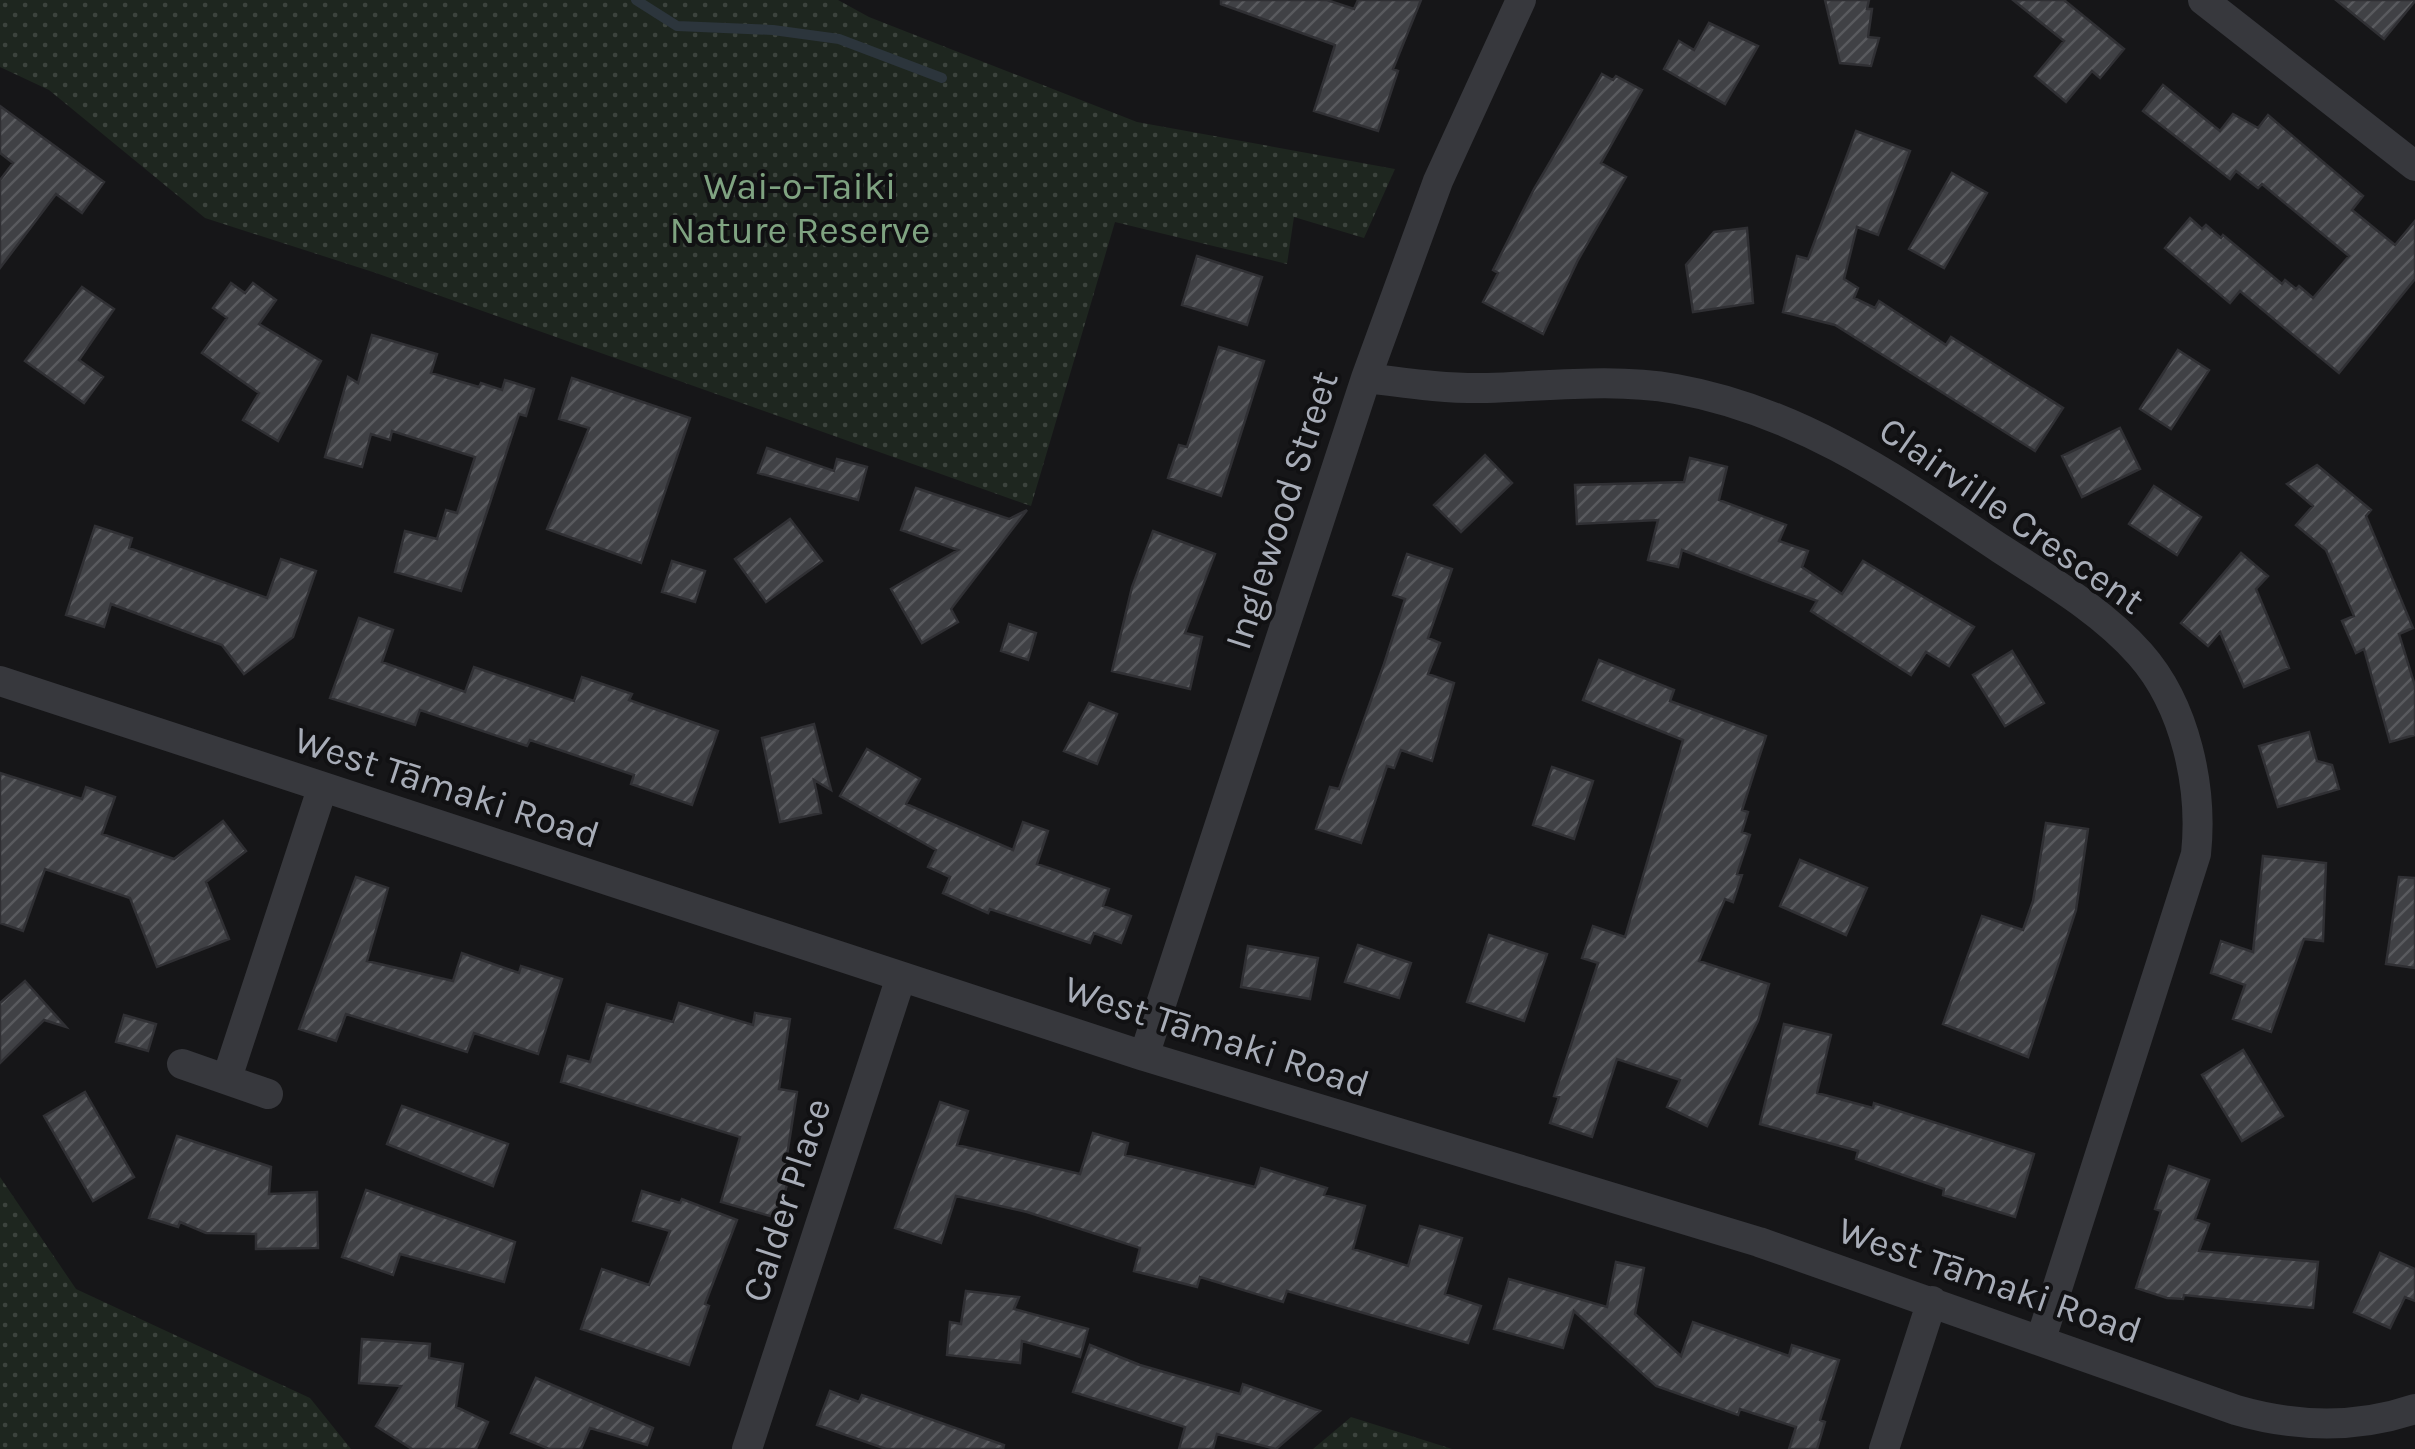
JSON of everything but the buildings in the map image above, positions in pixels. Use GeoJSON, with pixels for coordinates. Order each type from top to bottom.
{"type":"FeatureCollection","features":[{"type":"Feature","properties":{"kind":"street","name":"Inglewood Street"},"geometry":{"type":"LineString","coordinates":[[1144,1056],[1366,378],[1438,181],[1521,0]]}},
{"type":"Feature","properties":{"kind":"street"},"geometry":{"type":"LineString","coordinates":[[2204,0],[2415,166]]}},
{"type":"Feature","properties":{"kind":"street","name":"Clairville Crescent"},"geometry":{"type":"LineString","coordinates":[[1366,378],[1453,388],[1603,382],[1675,389],[1768,413],[1847,450],[1900,482],[2053,583],[2141,655],[2176,716],[2194,775],[2199,822],[2196,854],[2041,1339]]}},
{"type":"Feature","properties":{"kind":"street","name":"West Tāmaki Road"},"geometry":{"type":"LineString","coordinates":[[0,681],[1144,1056],[1759,1242],[2272,1421],[2355,1422],[2415,1409]]}},
{"type":"Feature","properties":{"kind":"street"},"geometry":{"type":"LineString","coordinates":[[227,1078],[322,788]]}},
{"type":"Feature","properties":{"kind":"street","name":"Calder Place"},"geometry":{"type":"LineString","coordinates":[[747,1449],[901,976]]}},
{"type":"Feature","properties":{"kind":"street"},"geometry":{"type":"LineString","coordinates":[[182,1064],[268,1094]]}},
{"type":"Feature","properties":{"kind":"street"},"geometry":{"type":"LineString","coordinates":[[1884,1449],[1932,1300]]}},
{"type":"Feature","properties":{"kind":"green space","name":"Wai-o-Taiki Nature Reserve"},"geometry":{"type":"Polygon","coordinates":[[[0,0],[838,0],[869,17],[1137,122],[1395,169],[1364,238],[1294,217],[1287,264],[1115,222],[1031,506],[376,273],[205,218],[49,90],[0,67],[0,0]]]}},
{"type":"Feature","properties":{"kind":"green space"},"geometry":{"type":"Polygon","coordinates":[[[0,1177],[76,1289],[310,1398],[351,1449],[0,1449],[0,1177]]]}},
{"type":"Feature","properties":{"kind":"green space"},"geometry":{"type":"Polygon","coordinates":[[[1351,1417],[1449,1448],[1452,1449],[1313,1449],[1351,1417]]]}},
{"type":"Feature","properties":{"kind":"waterway"},"geometry":{"type":"LineString","coordinates":[[636,0],[677,26],[773,30],[839,39],[942,78]]}}]}
